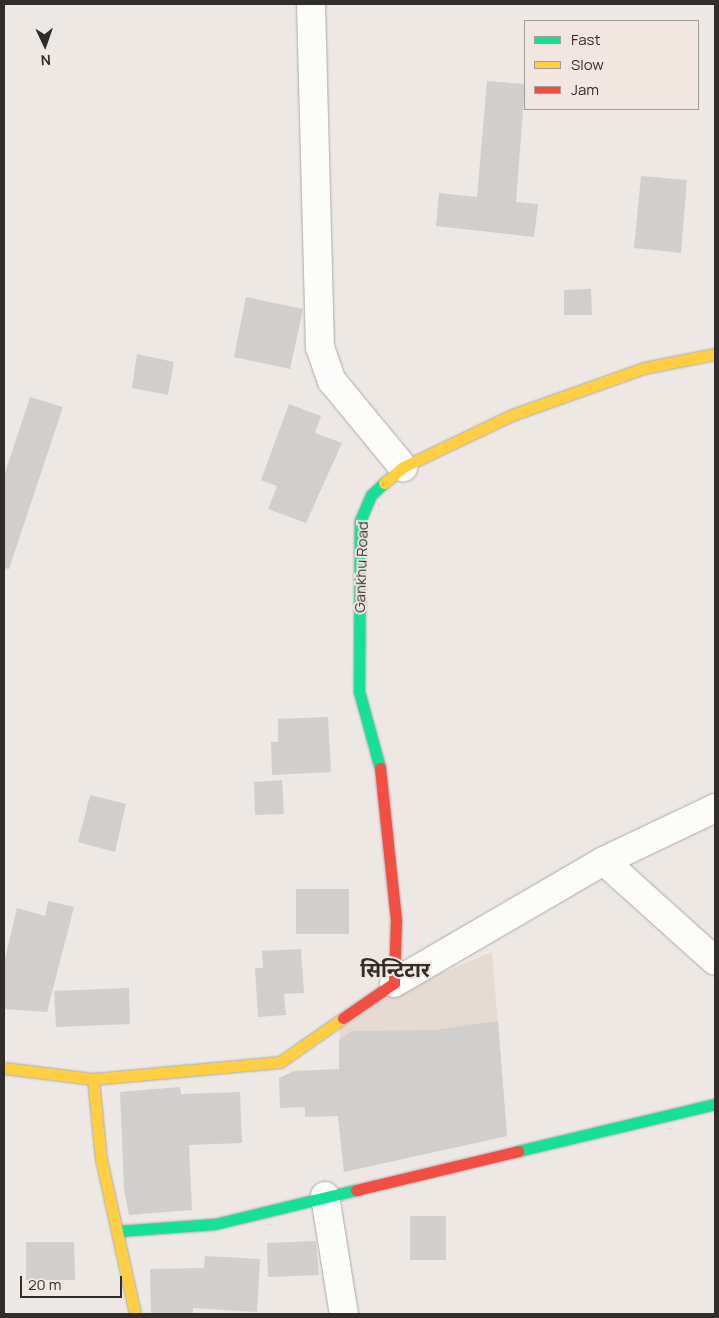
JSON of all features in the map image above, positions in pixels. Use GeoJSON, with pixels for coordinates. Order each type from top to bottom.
{"type":"FeatureCollection","features":[{"type":"Feature","properties":{"kind":"main road","name":"Gankhu Road"},"geometry":{"type":"LineString","coordinates":[[394,983],[396,920],[385,784],[359,691],[360,522],[371,495],[403,467],[512,415],[644,368],[715,354]]}},
{"type":"Feature","properties":{"kind":"main road"},"geometry":{"type":"LineString","coordinates":[[4,1068],[93,1079],[280,1062],[394,983]]}},
{"type":"Feature","properties":{"kind":"main road"},"geometry":{"type":"LineString","coordinates":[[93,1079],[101,1159],[135,1314]]}},
{"type":"Feature","properties":{"kind":"main road"},"geometry":{"type":"LineString","coordinates":[[118,1231],[215,1224],[715,1104]]}},
{"type":"Feature","properties":{"kind":"street"},"geometry":{"type":"LineString","coordinates":[[311,4],[320,347],[332,381],[403,467]]}},
{"type":"Feature","properties":{"kind":"street"},"geometry":{"type":"LineString","coordinates":[[394,983],[604,861],[715,808]]}},
{"type":"Feature","properties":{"kind":"street"},"geometry":{"type":"LineString","coordinates":[[604,861],[715,961]]}},
{"type":"Feature","properties":{"kind":"street"},"geometry":{"type":"LineString","coordinates":[[326,1196],[344,1314]]}},
{"type":"Feature","properties":{"kind":"shaded area"},"geometry":{"type":"Polygon","coordinates":[[[492,952],[507,1136],[344,1172],[335,1092],[339,1081],[340,1015],[492,952]]]}},
{"type":"Feature","properties":{"kind":"building"},"geometry":{"type":"Polygon","coordinates":[[[487,81],[524,84],[516,202],[538,204],[534,237],[436,226],[439,193],[477,197],[487,81]]]}},
{"type":"Feature","properties":{"kind":"building"},"geometry":{"type":"Polygon","coordinates":[[[641,176],[687,180],[681,253],[634,248],[641,176]]]}},
{"type":"Feature","properties":{"kind":"building"},"geometry":{"type":"Polygon","coordinates":[[[591,289],[592,315],[564,315],[564,290],[591,289]]]}},
{"type":"Feature","properties":{"kind":"building"},"geometry":{"type":"Polygon","coordinates":[[[246,297],[303,309],[290,369],[234,357],[246,297]]]}},
{"type":"Feature","properties":{"kind":"building"},"geometry":{"type":"Polygon","coordinates":[[[137,354],[174,362],[168,395],[132,388],[137,354]]]}},
{"type":"Feature","properties":{"kind":"building"},"geometry":{"type":"Polygon","coordinates":[[[30,397],[63,407],[9,569],[4,568],[4,476],[30,397]]]}},
{"type":"Feature","properties":{"kind":"building"},"geometry":{"type":"Polygon","coordinates":[[[289,404],[321,416],[315,433],[342,443],[306,523],[268,509],[277,486],[261,480],[289,404]]]}},
{"type":"Feature","properties":{"kind":"building"},"geometry":{"type":"Polygon","coordinates":[[[328,717],[331,772],[272,775],[271,742],[278,742],[278,719],[328,717]]]}},
{"type":"Feature","properties":{"kind":"building"},"geometry":{"type":"Polygon","coordinates":[[[282,780],[284,814],[255,815],[254,782],[282,780]]]}},
{"type":"Feature","properties":{"kind":"building"},"geometry":{"type":"Polygon","coordinates":[[[90,795],[126,804],[115,852],[78,842],[90,795]]]}},
{"type":"Feature","properties":{"kind":"building"},"geometry":{"type":"Polygon","coordinates":[[[296,889],[349,889],[349,934],[296,934],[296,889]]]}},
{"type":"Feature","properties":{"kind":"building"},"geometry":{"type":"Polygon","coordinates":[[[48,901],[74,907],[47,1012],[4,1009],[4,963],[17,908],[45,916],[48,901]]]}},
{"type":"Feature","properties":{"kind":"building"},"geometry":{"type":"Polygon","coordinates":[[[301,949],[304,993],[284,994],[286,1015],[258,1017],[255,968],[263,968],[262,951],[301,949]]]}},
{"type":"Feature","properties":{"kind":"building"},"geometry":{"type":"Polygon","coordinates":[[[129,988],[130,1024],[56,1027],[54,991],[129,988]]]}},
{"type":"Feature","properties":{"kind":"building"},"geometry":{"type":"Polygon","coordinates":[[[498,1021],[507,1136],[344,1172],[338,1116],[305,1117],[305,1107],[280,1108],[279,1078],[294,1071],[339,1069],[339,1040],[352,1031],[435,1030],[498,1021]]]}},
{"type":"Feature","properties":{"kind":"building"},"geometry":{"type":"Polygon","coordinates":[[[180,1087],[181,1094],[240,1092],[242,1143],[189,1145],[192,1210],[129,1215],[124,1189],[120,1092],[180,1087]]]}},
{"type":"Feature","properties":{"kind":"building"},"geometry":{"type":"Polygon","coordinates":[[[410,1216],[446,1216],[446,1260],[410,1260],[410,1216]]]}},
{"type":"Feature","properties":{"kind":"building"},"geometry":{"type":"Polygon","coordinates":[[[316,1241],[319,1275],[268,1277],[267,1243],[316,1241]]]}},
{"type":"Feature","properties":{"kind":"building"},"geometry":{"type":"Polygon","coordinates":[[[26,1242],[74,1242],[75,1280],[26,1280],[26,1242]]]}},
{"type":"Feature","properties":{"kind":"building"},"geometry":{"type":"Polygon","coordinates":[[[205,1256],[260,1259],[257,1312],[193,1308],[193,1314],[151,1314],[150,1269],[204,1268],[205,1256]]]}},
{"type":"Feature","properties":{"kind":"traffic: fast"},"geometry":{"type":"LineString","coordinates":[[380,768],[359,691],[360,521],[371,495],[384,483]]}},
{"type":"Feature","properties":{"kind":"traffic: fast"},"geometry":{"type":"LineString","coordinates":[[518,1151],[715,1104]]}},
{"type":"Feature","properties":{"kind":"traffic: fast"},"geometry":{"type":"LineString","coordinates":[[118,1231],[215,1224],[356,1190]]}},
{"type":"Feature","properties":{"kind":"traffic: slow"},"geometry":{"type":"LineString","coordinates":[[384,483],[403,467],[512,415],[644,368],[715,354]]}},
{"type":"Feature","properties":{"kind":"traffic: slow"},"geometry":{"type":"LineString","coordinates":[[4,1068],[93,1079],[280,1062],[343,1018]]}},
{"type":"Feature","properties":{"kind":"traffic: slow"},"geometry":{"type":"LineString","coordinates":[[93,1079],[101,1159],[135,1314]]}},
{"type":"Feature","properties":{"kind":"traffic: jam"},"geometry":{"type":"LineString","coordinates":[[343,1018],[394,983],[396,920],[380,768]]}},
{"type":"Feature","properties":{"kind":"traffic: jam"},"geometry":{"type":"LineString","coordinates":[[356,1190],[518,1151]]}},
{"type":"Feature","properties":{"kind":"district","name":"सिन्टिटार"},"geometry":{"type":"Point","coordinates":[395,969]}}]}
